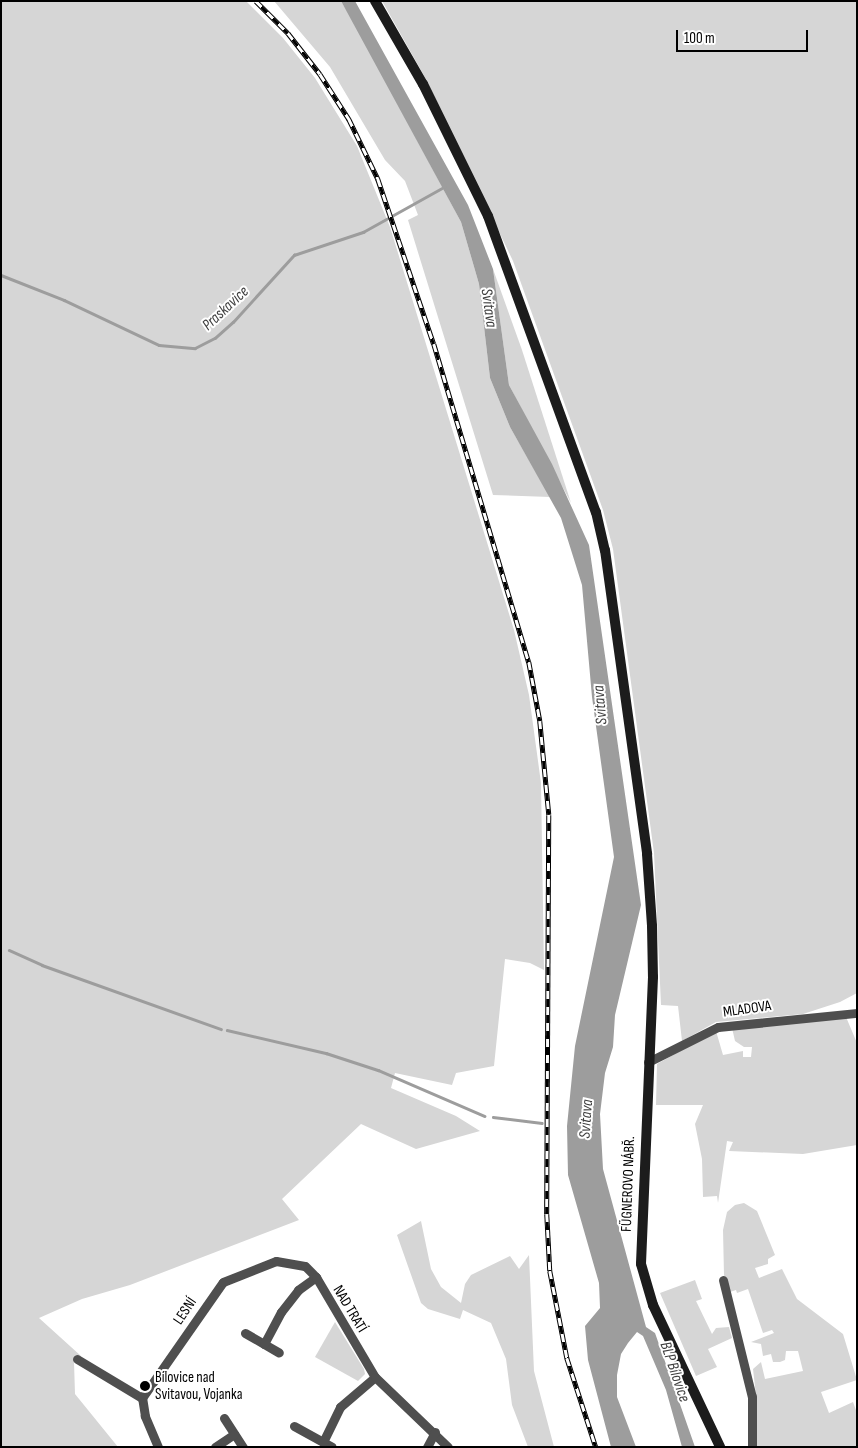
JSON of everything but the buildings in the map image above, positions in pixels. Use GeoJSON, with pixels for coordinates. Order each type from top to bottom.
{"type":"FeatureCollection","features":[{"type":"Feature","properties":{"kind":"street","name":"FÜGNEROVO NÁBŘ."},"geometry":{"type":"LineString","coordinates":[[375,1],[423,84],[488,216],[596,512],[605,550],[647,854],[651,906],[653,976],[648,1062],[642,1271],[654,1309],[720,1447]]}},
{"type":"Feature","properties":{"kind":"street","name":"MLADOVA"},"geometry":{"type":"LineString","coordinates":[[648,1062],[718,1027],[857,1013]]}},
{"type":"Feature","properties":{"kind":"street","name":"LESNÍ"},"geometry":{"type":"LineString","coordinates":[[142,1398],[223,1282],[276,1261],[306,1266],[316,1277]]}},
{"type":"Feature","properties":{"kind":"street","name":"NAD TRATÍ"},"geometry":{"type":"LineString","coordinates":[[264,1344],[280,1312],[298,1290],[316,1277],[375,1377],[435,1432],[448,1447]]}},
{"type":"Feature","properties":{"kind":"street"},"geometry":{"type":"LineString","coordinates":[[723,1280],[752,1396],[752,1447]]}},
{"type":"Feature","properties":{"kind":"street"},"geometry":{"type":"LineString","coordinates":[[245,1333],[279,1353]]}},
{"type":"Feature","properties":{"kind":"street"},"geometry":{"type":"LineString","coordinates":[[77,1359],[142,1398],[145,1416],[158,1447]]}},
{"type":"Feature","properties":{"kind":"street"},"geometry":{"type":"LineString","coordinates":[[323,1442],[340,1407],[375,1377]]}},
{"type":"Feature","properties":{"kind":"street"},"geometry":{"type":"LineString","coordinates":[[224,1418],[243,1447]]}},
{"type":"Feature","properties":{"kind":"street"},"geometry":{"type":"LineString","coordinates":[[294,1426],[332,1447]]}},
{"type":"Feature","properties":{"kind":"street"},"geometry":{"type":"LineString","coordinates":[[427,1447],[435,1432]]}},
{"type":"Feature","properties":{"kind":"street"},"geometry":{"type":"LineString","coordinates":[[215,1447],[234,1434]]}},
{"type":"Feature","properties":{"kind":"shaded area"},"geometry":{"type":"Polygon","coordinates":[[[1,1],[246,1],[283,38],[315,78],[357,146],[390,227],[514,630],[529,695],[541,783],[544,970],[530,963],[505,959],[494,1066],[456,1073],[452,1085],[395,1073],[391,1088],[456,1116],[480,1131],[416,1149],[361,1124],[282,1199],[299,1220],[130,1285],[82,1299],[39,1318],[81,1356],[74,1362],[75,1394],[118,1447],[1,1447],[1,1]]]}},
{"type":"Feature","properties":{"kind":"shaded area"},"geometry":{"type":"Polygon","coordinates":[[[274,1],[341,1],[357,28],[461,222],[479,284],[490,378],[510,427],[550,497],[493,495],[408,220],[418,215],[405,181],[385,160],[330,67],[274,1]]]}},
{"type":"Feature","properties":{"kind":"shaded area"},"geometry":{"type":"Polygon","coordinates":[[[382,1],[857,1],[857,993],[840,1002],[803,1014],[716,1022],[682,1041],[678,1006],[661,1005],[654,853],[613,549],[603,510],[513,261],[427,81],[382,1]]]}},
{"type":"Feature","properties":{"kind":"shaded area"},"geometry":{"type":"Polygon","coordinates":[[[493,269],[522,350],[571,503],[509,385],[493,269]]]}},
{"type":"Feature","properties":{"kind":"shaded area"},"geometry":{"type":"Polygon","coordinates":[[[846,1017],[857,1043],[857,1145],[803,1154],[729,1151],[733,1142],[727,1141],[718,1203],[717,1196],[703,1197],[702,1159],[695,1124],[703,1105],[656,1105],[657,1064],[716,1031],[723,1055],[743,1051],[743,1057],[751,1057],[752,1047],[744,1047],[735,1041],[732,1028],[846,1017]]]}},
{"type":"Feature","properties":{"kind":"shaded area"},"geometry":{"type":"Polygon","coordinates":[[[744,1203],[757,1211],[775,1255],[768,1259],[768,1264],[755,1268],[759,1278],[782,1269],[797,1299],[843,1334],[857,1380],[821,1392],[829,1413],[853,1402],[857,1413],[857,1447],[755,1447],[757,1404],[753,1369],[761,1362],[765,1379],[803,1371],[798,1351],[786,1351],[785,1360],[773,1362],[771,1354],[763,1356],[761,1344],[751,1342],[774,1333],[772,1330],[763,1333],[748,1289],[737,1293],[736,1290],[730,1292],[724,1275],[723,1230],[727,1212],[735,1205],[744,1203]]]}},
{"type":"Feature","properties":{"kind":"shaded area"},"geometry":{"type":"Polygon","coordinates":[[[421,1221],[431,1269],[441,1287],[461,1303],[465,1284],[471,1275],[510,1256],[519,1269],[529,1255],[534,1371],[554,1447],[528,1447],[512,1405],[506,1359],[491,1323],[463,1310],[460,1319],[428,1309],[421,1303],[397,1235],[421,1221]]]}},
{"type":"Feature","properties":{"kind":"shaded area"},"geometry":{"type":"Polygon","coordinates":[[[695,1280],[702,1299],[696,1301],[712,1334],[716,1328],[729,1327],[732,1338],[708,1349],[717,1367],[696,1376],[660,1293],[695,1280]]]}},
{"type":"Feature","properties":{"kind":"shaded area"},"geometry":{"type":"Polygon","coordinates":[[[335,1322],[364,1369],[365,1374],[358,1381],[315,1357],[335,1322]]]}},
{"type":"Feature","properties":{"kind":"water","name":"Svitava"},"geometry":{"type":"Polygon","coordinates":[[[341,1],[355,1],[468,205],[493,269],[509,385],[552,464],[589,545],[641,905],[615,1015],[613,1047],[605,1073],[600,1114],[603,1169],[646,1327],[655,1333],[695,1447],[682,1447],[666,1390],[643,1336],[637,1332],[628,1343],[621,1354],[617,1375],[617,1397],[636,1447],[611,1447],[588,1360],[585,1326],[600,1308],[599,1283],[568,1175],[567,1126],[575,1046],[614,857],[592,697],[582,585],[561,518],[510,427],[490,378],[479,284],[461,222],[341,1]]]}},
{"type":"Feature","properties":{"kind":"waterway","name":"Praskavice"},"geometry":{"type":"LineString","coordinates":[[1,275],[64,300],[159,345],[195,348],[215,338],[233,322],[294,255],[363,232],[444,187]]}},
{"type":"Feature","properties":{"kind":"waterway"},"geometry":{"type":"LineString","coordinates":[[9,950],[42,965],[221,1029]]}},
{"type":"Feature","properties":{"kind":"waterway"},"geometry":{"type":"LineString","coordinates":[[227,1030],[326,1053],[378,1070],[485,1116]]}},
{"type":"Feature","properties":{"kind":"waterway"},"geometry":{"type":"LineString","coordinates":[[493,1117],[542,1123]]}},
{"type":"Feature","properties":{"kind":"railway"},"geometry":{"type":"LineString","coordinates":[[256,1],[288,33],[320,74],[349,119],[378,179],[434,344],[529,662],[540,721],[549,815],[547,1214],[550,1271],[567,1358],[596,1447]]}},
{"type":"Feature","properties":{"kind":"place","name":"Bílovice nad Svitavou, Vojanka"},"geometry":{"type":"Point","coordinates":[145,1386]}},
{"type":"Feature","properties":{"kind":"water label","name":"BLP Bílovice"},"geometry":{"type":"Point","coordinates":[674,1372]}}]}
